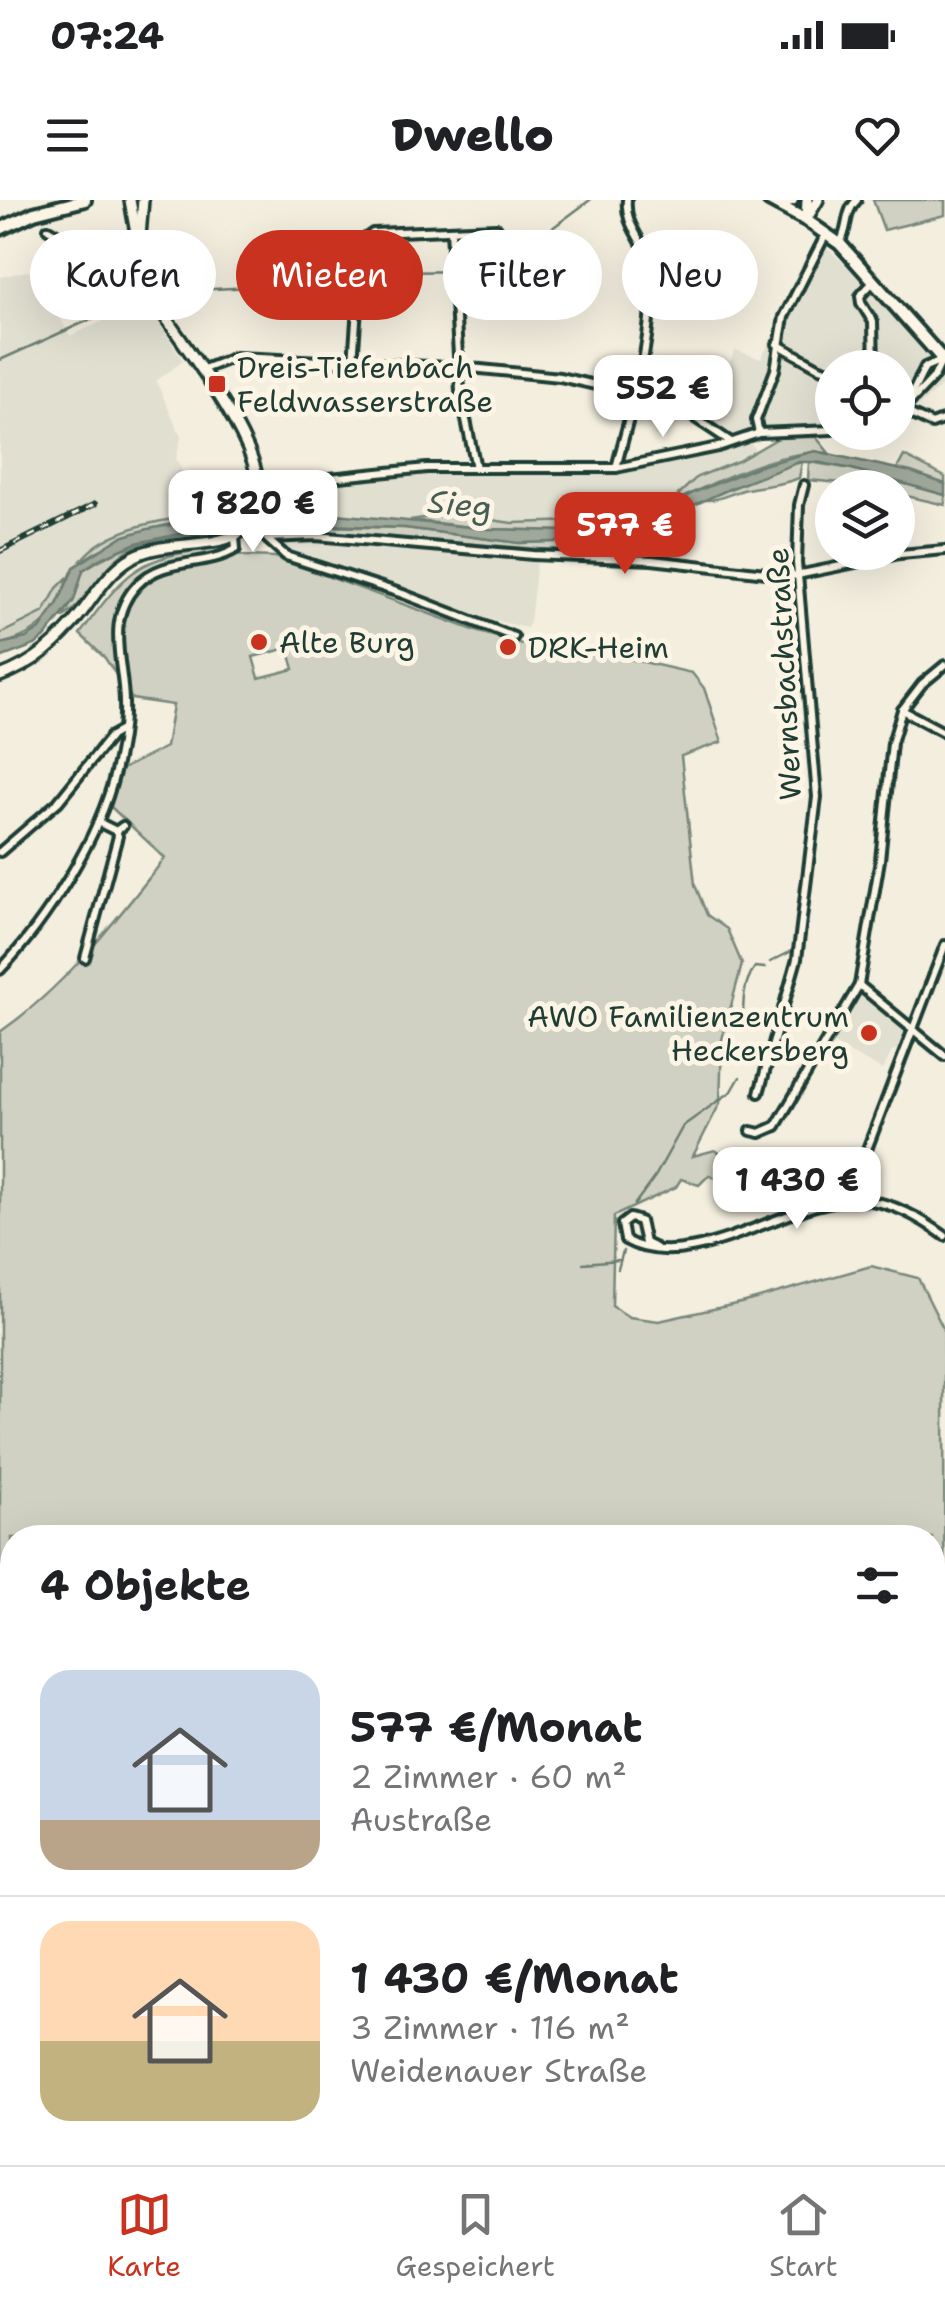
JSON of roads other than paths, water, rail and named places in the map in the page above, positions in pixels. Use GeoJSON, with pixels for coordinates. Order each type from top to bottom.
{"type":"FeatureCollection","features":[{"type":"Feature","properties":{"kind":"main road"},"geometry":{"type":"LineString","coordinates":[[773,202],[792,200]]}},
{"type":"Feature","properties":{"kind":"main road"},"geometry":{"type":"LineString","coordinates":[[0,230],[34,213],[78,201]]}},
{"type":"Feature","properties":{"kind":"main road"},"geometry":{"type":"LineString","coordinates":[[773,202],[840,244],[944,360]]}},
{"type":"Feature","properties":{"kind":"street"},"geometry":{"type":"LineString","coordinates":[[130,200],[136,230]]}},
{"type":"Feature","properties":{"kind":"street"},"geometry":{"type":"LineString","coordinates":[[140,230],[143,200]]}},
{"type":"Feature","properties":{"kind":"street"},"geometry":{"type":"LineString","coordinates":[[616,468],[650,335],[650,266],[645,246],[626,219],[627,200]]}},
{"type":"Feature","properties":{"kind":"street"},"geometry":{"type":"LineString","coordinates":[[806,220],[807,200]]}},
{"type":"Feature","properties":{"kind":"street"},"geometry":{"type":"LineString","coordinates":[[806,220],[818,200]]}},
{"type":"Feature","properties":{"kind":"street"},"geometry":{"type":"LineString","coordinates":[[840,244],[846,232],[847,213],[857,200]]}},
{"type":"Feature","properties":{"kind":"street"},"geometry":{"type":"LineString","coordinates":[[452,230],[498,228]]}},
{"type":"Feature","properties":{"kind":"street"},"geometry":{"type":"LineString","coordinates":[[759,433],[756,420],[775,370],[784,317],[826,234]]}},
{"type":"Feature","properties":{"kind":"street"},"geometry":{"type":"LineString","coordinates":[[873,282],[860,296],[860,303],[873,322],[874,350]]}},
{"type":"Feature","properties":{"kind":"street"},"geometry":{"type":"LineString","coordinates":[[166,320],[247,445],[261,485],[253,528]]}},
{"type":"Feature","properties":{"kind":"street"},"geometry":{"type":"LineString","coordinates":[[352,362],[357,320]]}},
{"type":"Feature","properties":{"kind":"street"},"geometry":{"type":"LineString","coordinates":[[457,320],[460,390],[476,468]]}},
{"type":"Feature","properties":{"kind":"street"},"geometry":{"type":"LineString","coordinates":[[777,344],[815,365]]}},
{"type":"Feature","properties":{"kind":"street"},"geometry":{"type":"LineString","coordinates":[[200,370],[235,357],[560,377],[635,394],[692,416],[732,442]]}},
{"type":"Feature","properties":{"kind":"street"},"geometry":{"type":"LineString","coordinates":[[915,386],[925,367],[944,360]]}},
{"type":"Feature","properties":{"kind":"street"},"geometry":{"type":"LineString","coordinates":[[915,398],[944,360]]}},
{"type":"Feature","properties":{"kind":"street"},"geometry":{"type":"LineString","coordinates":[[915,419],[932,424],[945,418]]}},
{"type":"Feature","properties":{"kind":"street"},"geometry":{"type":"LineString","coordinates":[[261,485],[427,468],[616,468],[759,433],[815,431]]}},
{"type":"Feature","properties":{"kind":"street","name":"Wernsbachstraße"},"geometry":{"type":"LineString","coordinates":[[758,1093],[798,960],[817,797],[800,574],[799,506],[804,485]]}},
{"type":"Feature","properties":{"kind":"street"},"geometry":{"type":"LineString","coordinates":[[0,676],[43,654],[110,575],[133,557],[253,528]]}},
{"type":"Feature","properties":{"kind":"street"},"geometry":{"type":"LineString","coordinates":[[253,528],[286,556],[403,594],[514,637]]}},
{"type":"Feature","properties":{"kind":"street"},"geometry":{"type":"LineString","coordinates":[[0,970],[23,946],[100,822],[115,773],[124,700],[117,657],[121,612],[137,585],[169,564],[225,556],[236,549],[237,534]]}},
{"type":"Feature","properties":{"kind":"street"},"geometry":{"type":"LineString","coordinates":[[266,538],[316,536],[800,574],[900,554],[945,550]]}},
{"type":"Feature","properties":{"kind":"street"},"geometry":{"type":"LineString","coordinates":[[751,1131],[760,1133],[776,1126],[860,985],[880,860],[892,743],[902,710],[922,684],[945,664]]}},
{"type":"Feature","properties":{"kind":"street"},"geometry":{"type":"LineString","coordinates":[[902,710],[945,733]]}},
{"type":"Feature","properties":{"kind":"street"},"geometry":{"type":"LineString","coordinates":[[0,852],[58,802],[111,736],[120,731]]}},
{"type":"Feature","properties":{"kind":"street"},"geometry":{"type":"LineString","coordinates":[[85,958],[120,828],[100,822]]}},
{"type":"Feature","properties":{"kind":"street"},"geometry":{"type":"LineString","coordinates":[[861,1200],[866,1152],[945,945]]}},
{"type":"Feature","properties":{"kind":"street"},"geometry":{"type":"LineString","coordinates":[[860,985],[945,1056]]}},
{"type":"Feature","properties":{"kind":"street"},"geometry":{"type":"LineString","coordinates":[[656,1248],[644,1242],[640,1221],[630,1218],[622,1224],[625,1240],[656,1248],[715,1242],[821,1205],[861,1200],[918,1217],[945,1236]]}},
{"type":"Feature","properties":{"kind":"waterway"},"geometry":{"type":"LineString","coordinates":[[216,289],[334,283],[389,272],[481,271],[504,264],[590,200]]}},
{"type":"Feature","properties":{"kind":"waterway"},"geometry":{"type":"LineString","coordinates":[[0,360],[89,320]]}},
{"type":"Feature","properties":{"kind":"waterway"},"geometry":{"type":"LineString","coordinates":[[770,962],[792,951]]}},
{"type":"Feature","properties":{"kind":"waterway"},"geometry":{"type":"LineString","coordinates":[[743,1028],[745,988],[755,967],[765,968]]}},
{"type":"Feature","properties":{"kind":"waterway"},"geometry":{"type":"LineString","coordinates":[[634,1205],[683,1126],[732,1091],[740,1077]]}},
{"type":"Feature","properties":{"kind":"waterway"},"geometry":{"type":"LineString","coordinates":[[618,1269],[623,1251]]}},
{"type":"Feature","properties":{"kind":"waterway"},"geometry":{"type":"LineString","coordinates":[[583,1263],[619,1260]]}},
{"type":"Feature","properties":{"kind":"railway"},"geometry":{"type":"LineString","coordinates":[[0,551],[95,504]]}},
{"type":"Feature","properties":{"kind":"place","name":"Dreis-Tiefenbach Feldwasserstraße"},"geometry":{"type":"Point","coordinates":[217,384]}},
{"type":"Feature","properties":{"kind":"place","name":"Alte Burg"},"geometry":{"type":"Point","coordinates":[259,642]}},
{"type":"Feature","properties":{"kind":"place","name":"DRK-Heim"},"geometry":{"type":"Point","coordinates":[508,647]}},
{"type":"Feature","properties":{"kind":"place","name":"AWO Familienzentrum Heckersberg"},"geometry":{"type":"Point","coordinates":[869,1033]}},
{"type":"Feature","properties":{"kind":"water label","name":"Sieg"},"geometry":{"type":"Point","coordinates":[460,504]}}]}
